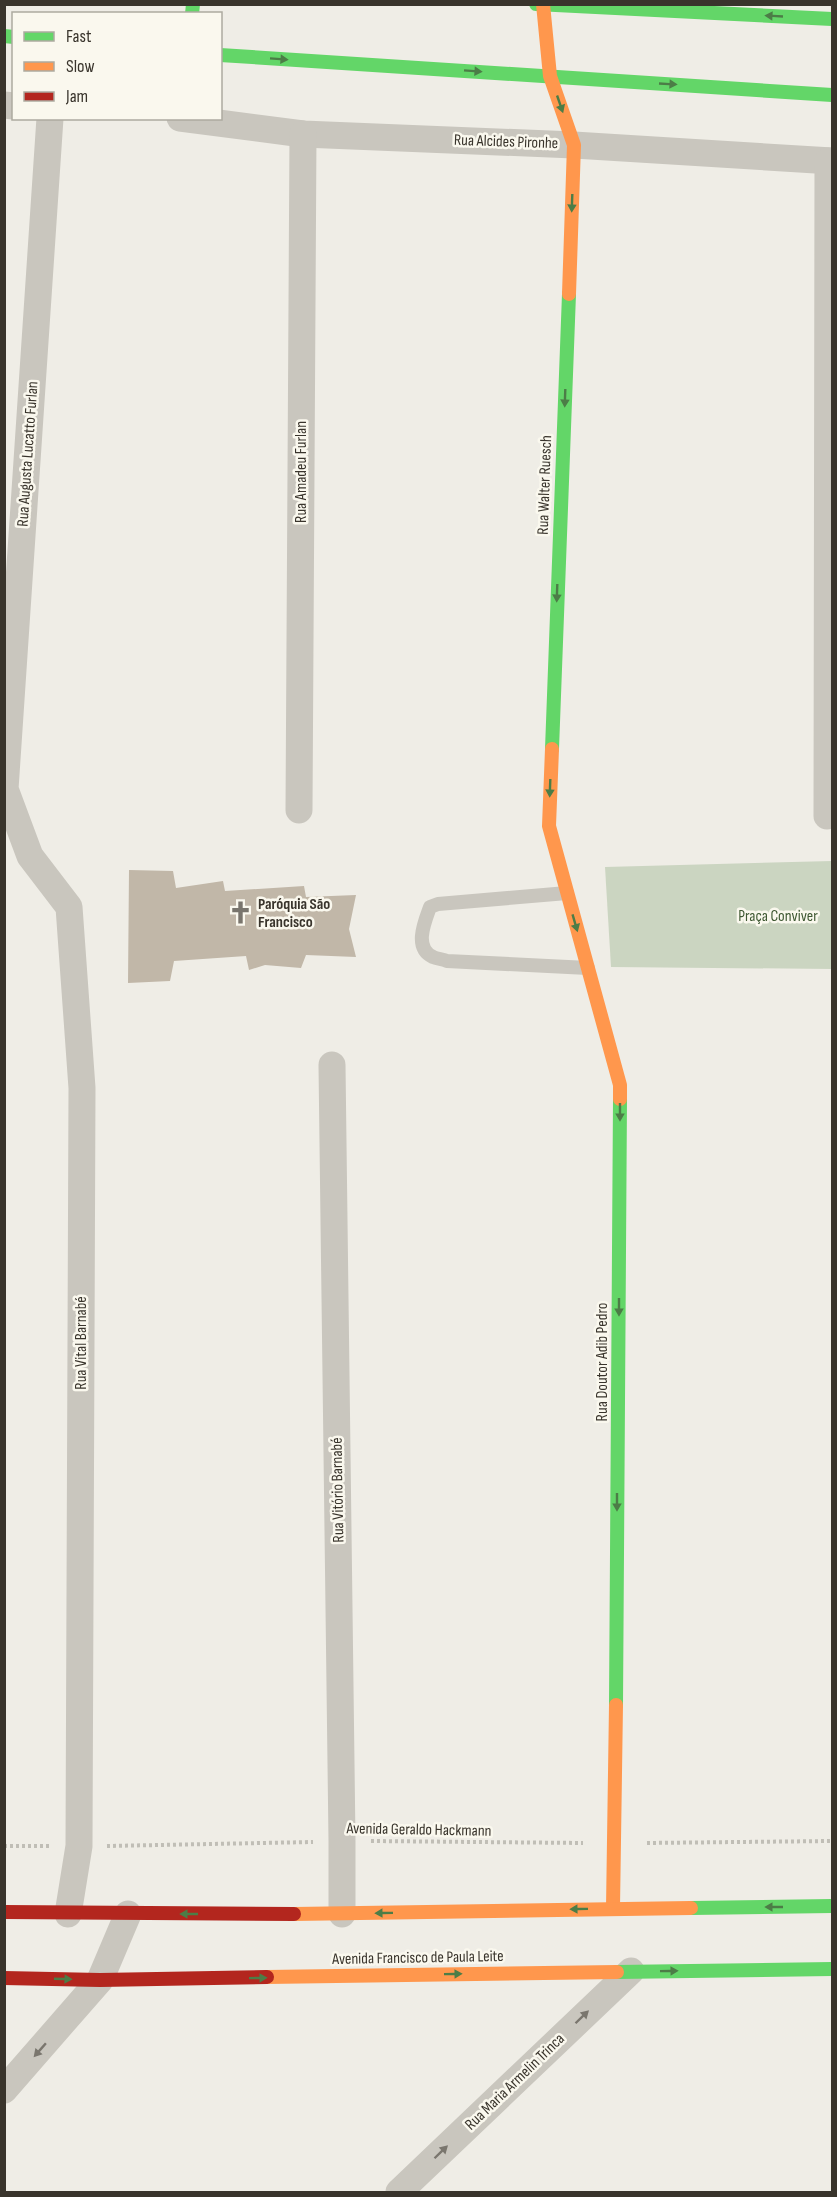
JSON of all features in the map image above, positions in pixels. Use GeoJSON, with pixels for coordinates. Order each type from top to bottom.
{"type":"FeatureCollection","features":[{"type":"Feature","properties":{"kind":"main road"},"geometry":{"type":"LineString","coordinates":[[536,4],[832,19]]}},
{"type":"Feature","properties":{"kind":"main road"},"geometry":{"type":"LineString","coordinates":[[543,5],[550,76],[574,145]]}},
{"type":"Feature","properties":{"kind":"main road"},"geometry":{"type":"LineString","coordinates":[[222,55],[832,95]]}},
{"type":"Feature","properties":{"kind":"main road","name":"Rua Walter Ruesch"},"geometry":{"type":"LineString","coordinates":[[549,826],[574,145]]}},
{"type":"Feature","properties":{"kind":"main road","name":"Rua Doutor Adib Pedro"},"geometry":{"type":"LineString","coordinates":[[549,826],[620,1085],[613,1908]]}},
{"type":"Feature","properties":{"kind":"main road"},"geometry":{"type":"LineString","coordinates":[[4,1912],[342,1914],[832,1906]]}},
{"type":"Feature","properties":{"kind":"main road","name":"Avenida Francisco de Paula Leite"},"geometry":{"type":"LineString","coordinates":[[4,1978],[100,1980],[832,1969]]}},
{"type":"Feature","properties":{"kind":"street","name":"Rua Augusta Lucatto Furlan"},"geometry":{"type":"LineString","coordinates":[[5,789],[50,120]]}},
{"type":"Feature","properties":{"kind":"street","name":"Rua Alcides Pironhe"},"geometry":{"type":"LineString","coordinates":[[195,120],[303,134],[574,145],[830,161]]}},
{"type":"Feature","properties":{"kind":"street","name":"Rua Amadeu Furlan"},"geometry":{"type":"LineString","coordinates":[[299,810],[303,134]]}},
{"type":"Feature","properties":{"kind":"street"},"geometry":{"type":"LineString","coordinates":[[826,816],[830,161]]}},
{"type":"Feature","properties":{"kind":"street","name":"Rua Vital Barnabé"},"geometry":{"type":"LineString","coordinates":[[5,789],[30,856],[69,907],[82,1076],[79,1846],[68,1914]]}},
{"type":"Feature","properties":{"kind":"street","name":"Rua Vitório Barnabé"},"geometry":{"type":"LineString","coordinates":[[332,1065],[342,1914]]}},
{"type":"Feature","properties":{"kind":"street"},"geometry":{"type":"LineString","coordinates":[[4,2090],[100,1980],[128,1914]]}},
{"type":"Feature","properties":{"kind":"street","name":"Rua Maria Armelin Trinca"},"geometry":{"type":"LineString","coordinates":[[399,2193],[631,1971]]}},
{"type":"Feature","properties":{"kind":"lane"},"geometry":{"type":"LineString","coordinates":[[567,892],[438,904],[430,907],[422,929],[423,947],[430,956],[447,961],[588,968]]}},
{"type":"Feature","properties":{"kind":"path","name":"Avenida Geraldo Hackmann"},"geometry":{"type":"LineString","coordinates":[[4,1846],[342,1841],[615,1844],[832,1841]]}},
{"type":"Feature","properties":{"kind":"green space","name":"Praça Conviver"},"geometry":{"type":"Polygon","coordinates":[[[832,861],[832,969],[611,967],[605,867],[832,861]]]}},
{"type":"Feature","properties":{"kind":"building","name":"Paróquia São Francisco"},"geometry":{"type":"Polygon","coordinates":[[[129,870],[173,871],[176,888],[223,881],[225,891],[304,886],[306,897],[356,895],[349,929],[356,957],[306,955],[301,968],[265,965],[249,970],[246,956],[174,961],[170,981],[128,983],[129,870]]]}},
{"type":"Feature","properties":{"kind":"traffic: fast"},"geometry":{"type":"LineString","coordinates":[[192,12],[193,4]]}},
{"type":"Feature","properties":{"kind":"traffic: fast"},"geometry":{"type":"LineString","coordinates":[[536,4],[832,19]]}},
{"type":"Feature","properties":{"kind":"traffic: fast"},"geometry":{"type":"LineString","coordinates":[[4,36],[12,37]]}},
{"type":"Feature","properties":{"kind":"traffic: fast"},"geometry":{"type":"LineString","coordinates":[[222,55],[832,95]]}},
{"type":"Feature","properties":{"kind":"traffic: fast"},"geometry":{"type":"LineString","coordinates":[[552,749],[569,294]]}},
{"type":"Feature","properties":{"kind":"traffic: fast"},"geometry":{"type":"LineString","coordinates":[[616,1705],[620,1099]]}},
{"type":"Feature","properties":{"kind":"traffic: fast"},"geometry":{"type":"LineString","coordinates":[[691,1908],[832,1906]]}},
{"type":"Feature","properties":{"kind":"traffic: fast"},"geometry":{"type":"LineString","coordinates":[[617,1972],[832,1969]]}},
{"type":"Feature","properties":{"kind":"traffic: slow"},"geometry":{"type":"LineString","coordinates":[[543,4],[550,76],[574,145],[569,294]]}},
{"type":"Feature","properties":{"kind":"traffic: slow"},"geometry":{"type":"LineString","coordinates":[[552,749],[549,826],[620,1085],[620,1099]]}},
{"type":"Feature","properties":{"kind":"traffic: slow"},"geometry":{"type":"LineString","coordinates":[[613,1908],[616,1705]]}},
{"type":"Feature","properties":{"kind":"traffic: slow"},"geometry":{"type":"LineString","coordinates":[[294,1914],[691,1908]]}},
{"type":"Feature","properties":{"kind":"traffic: slow"},"geometry":{"type":"LineString","coordinates":[[267,1977],[617,1972]]}},
{"type":"Feature","properties":{"kind":"traffic: jam"},"geometry":{"type":"LineString","coordinates":[[4,1912],[294,1914]]}},
{"type":"Feature","properties":{"kind":"traffic: jam"},"geometry":{"type":"LineString","coordinates":[[4,1978],[100,1980],[267,1977]]}},
{"type":"Feature","properties":{"kind":"place","name":"Paróquia São Francisco"},"geometry":{"type":"Point","coordinates":[240,913]}}]}
